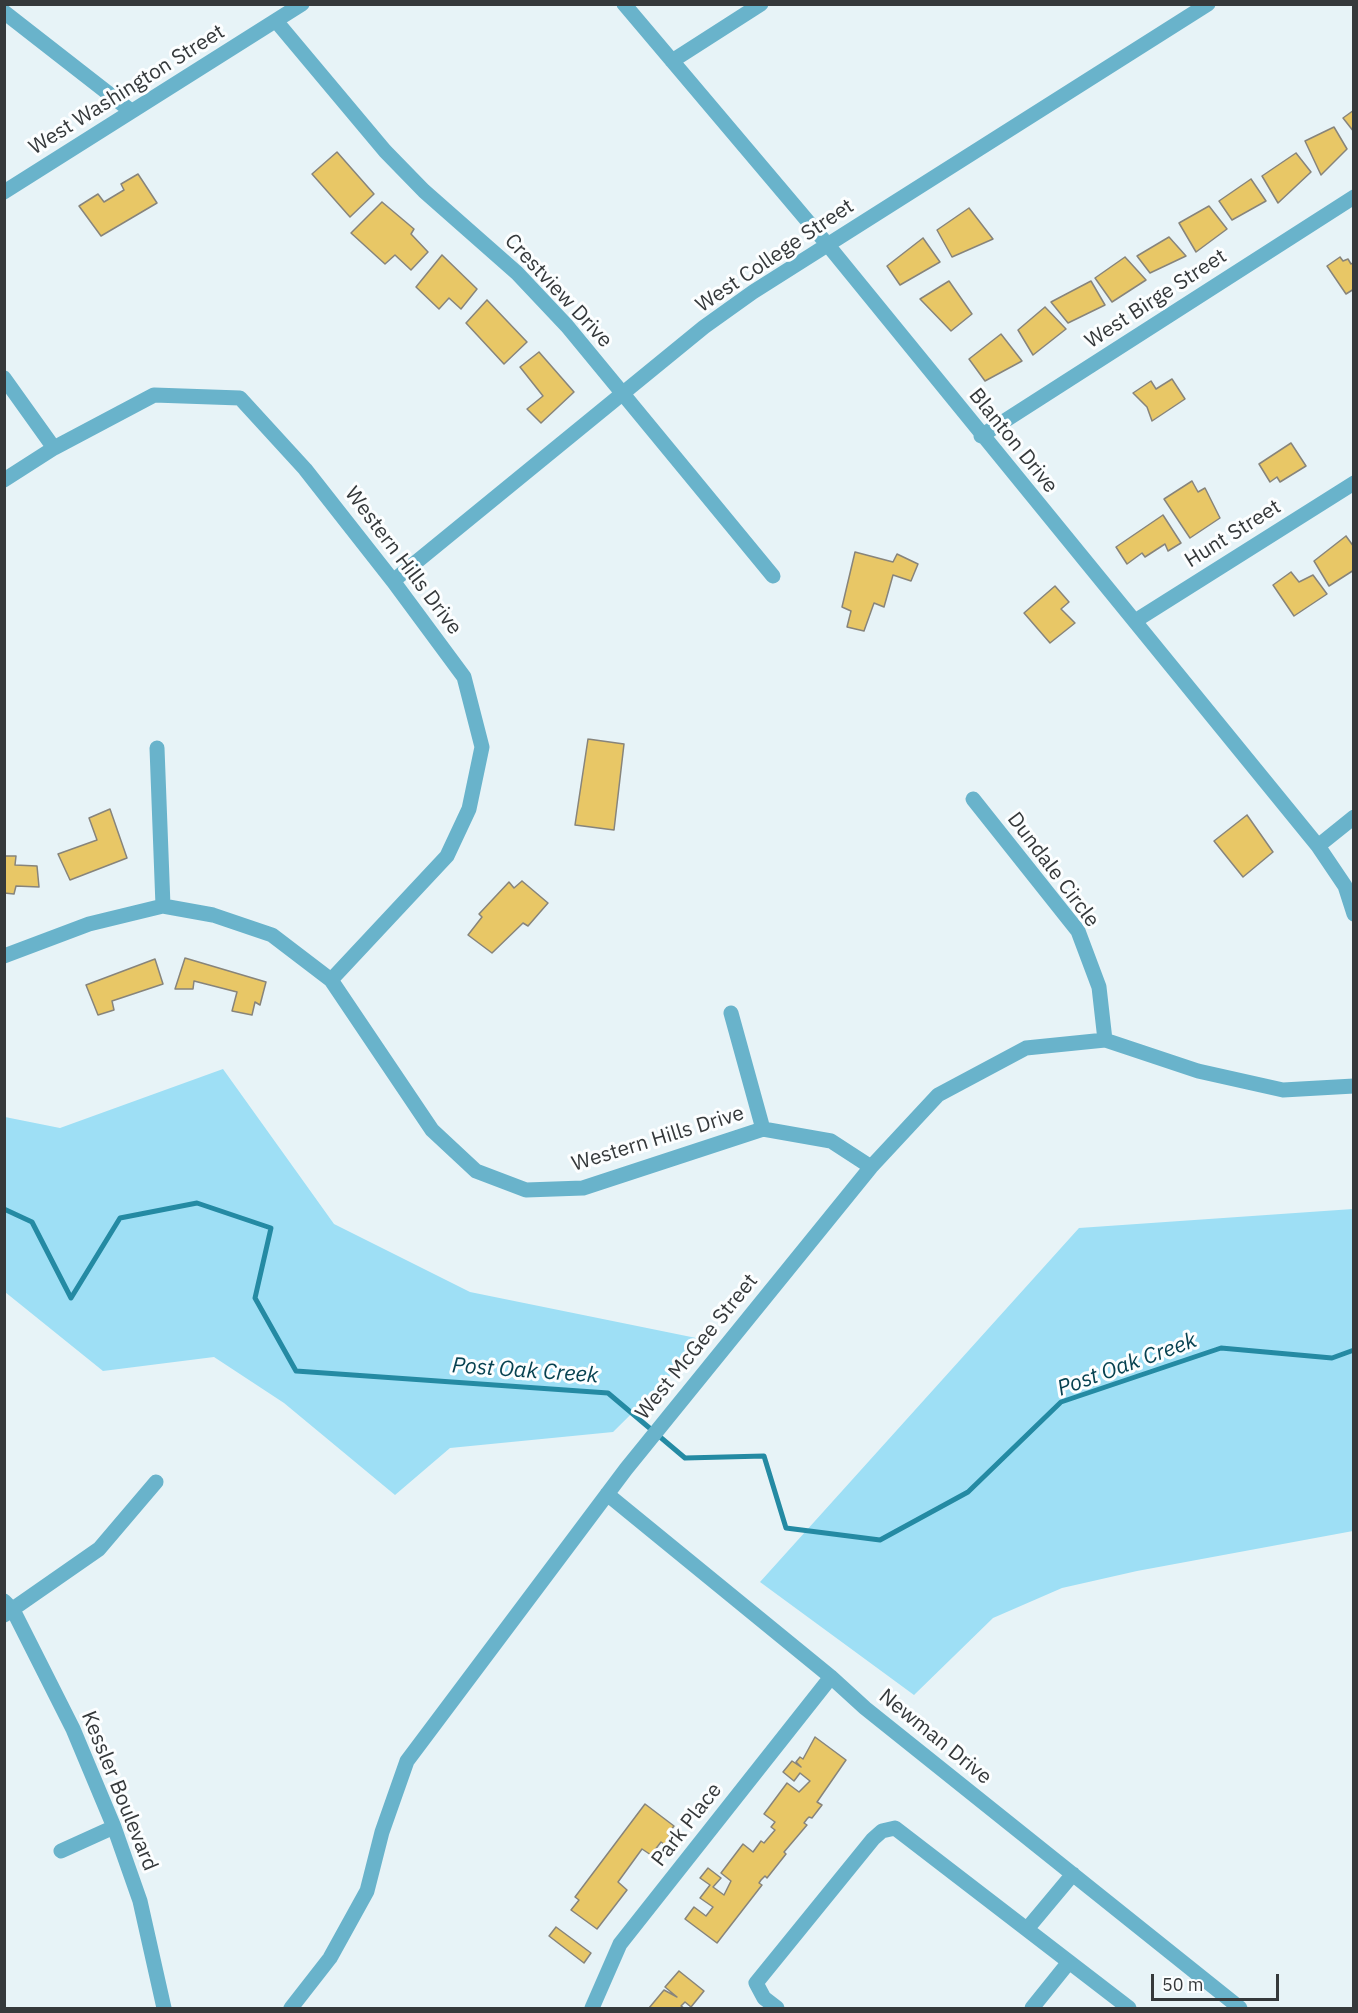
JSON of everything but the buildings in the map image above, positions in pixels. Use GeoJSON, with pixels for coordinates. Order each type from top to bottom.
{"type":"FeatureCollection","features":[{"type":"Feature","properties":{"kind":"street","name":"West Washington Street"},"geometry":{"type":"LineString","coordinates":[[4,192],[303,4]]}},
{"type":"Feature","properties":{"kind":"street","name":"Blanton Drive"},"geometry":{"type":"LineString","coordinates":[[624,4],[827,244],[981,436],[1318,846],[1345,886],[1353,914]]}},
{"type":"Feature","properties":{"kind":"street"},"geometry":{"type":"LineString","coordinates":[[672,61],[761,4]]}},
{"type":"Feature","properties":{"kind":"street","name":"West College Street"},"geometry":{"type":"LineString","coordinates":[[393,581],[704,327],[827,244],[1208,4]]}},
{"type":"Feature","properties":{"kind":"street"},"geometry":{"type":"LineString","coordinates":[[4,12],[131,111]]}},
{"type":"Feature","properties":{"kind":"street","name":"Crestview Drive"},"geometry":{"type":"LineString","coordinates":[[276,21],[385,151],[424,190],[517,273],[567,326],[773,576]]}},
{"type":"Feature","properties":{"kind":"street","name":"West Birge Street"},"geometry":{"type":"LineString","coordinates":[[981,436],[1353,197]]}},
{"type":"Feature","properties":{"kind":"street"},"geometry":{"type":"LineString","coordinates":[[4,378],[54,448]]}},
{"type":"Feature","properties":{"kind":"street","name":"Western Hills Drive"},"geometry":{"type":"LineString","coordinates":[[4,480],[54,448],[154,395],[240,398],[305,469],[393,581],[464,677],[482,747],[469,809],[447,856],[331,980]]}},
{"type":"Feature","properties":{"kind":"street","name":"Hunt Street"},"geometry":{"type":"LineString","coordinates":[[1135,621],[1353,483]]}},
{"type":"Feature","properties":{"kind":"street"},"geometry":{"type":"LineString","coordinates":[[157,748],[163,906]]}},
{"type":"Feature","properties":{"kind":"street","name":"Dundale Circle"},"geometry":{"type":"LineString","coordinates":[[973,799],[1078,931],[1099,987],[1105,1040]]}},
{"type":"Feature","properties":{"kind":"street"},"geometry":{"type":"LineString","coordinates":[[1318,846],[1353,817]]}},
{"type":"Feature","properties":{"kind":"street","name":"Western Hills Drive"},"geometry":{"type":"LineString","coordinates":[[4,957],[89,924],[163,906],[213,915],[272,935],[331,980],[432,1130],[476,1171],[526,1190],[584,1188],[763,1129],[831,1141],[871,1167]]}},
{"type":"Feature","properties":{"kind":"street"},"geometry":{"type":"LineString","coordinates":[[731,1013],[763,1129]]}},
{"type":"Feature","properties":{"kind":"street","name":"West McGee Street"},"geometry":{"type":"LineString","coordinates":[[291,2008],[330,1958],[367,1891],[382,1832],[406,1761],[626,1469],[871,1167],[938,1095],[1026,1048],[1105,1040],[1198,1071],[1283,1090],[1353,1086]]}},
{"type":"Feature","properties":{"kind":"street"},"geometry":{"type":"LineString","coordinates":[[7,1609],[99,1549],[156,1482]]}},
{"type":"Feature","properties":{"kind":"street","name":"Newman Drive"},"geometry":{"type":"LineString","coordinates":[[607,1494],[831,1677],[865,1708],[1240,2008]]}},
{"type":"Feature","properties":{"kind":"street","name":"Kessler Boulevard"},"geometry":{"type":"LineString","coordinates":[[7,1609],[73,1729],[114,1827],[140,1901],[164,2008]]}},
{"type":"Feature","properties":{"kind":"street","name":"Park Place"},"geometry":{"type":"LineString","coordinates":[[592,2008],[620,1944],[831,1677]]}},
{"type":"Feature","properties":{"kind":"street"},"geometry":{"type":"LineString","coordinates":[[61,1851],[114,1827]]}},
{"type":"Feature","properties":{"kind":"street"},"geometry":{"type":"LineString","coordinates":[[777,2008],[764,1998],[756,1983],[882,1831],[895,1828],[1129,2008]]}},
{"type":"Feature","properties":{"kind":"street"},"geometry":{"type":"LineString","coordinates":[[1027,1929],[1073,1875]]}},
{"type":"Feature","properties":{"kind":"street"},"geometry":{"type":"LineString","coordinates":[[1032,2008],[1069,1962]]}},
{"type":"Feature","properties":{"kind":"shaded area"},"geometry":{"type":"Polygon","coordinates":[[[223,1069],[334,1224],[470,1292],[706,1340],[613,1432],[450,1448],[395,1495],[284,1403],[214,1357],[103,1371],[5,1292],[5,1117],[60,1128],[223,1069]]]}},
{"type":"Feature","properties":{"kind":"shaded area"},"geometry":{"type":"Polygon","coordinates":[[[1353,1209],[1353,1531],[1137,1571],[1062,1588],[993,1618],[914,1695],[760,1582],[1079,1228],[1353,1209]]]}},
{"type":"Feature","properties":{"kind":"waterway","name":"Post Oak Creek"},"geometry":{"type":"LineString","coordinates":[[4,1209],[32,1222],[71,1298],[120,1218],[197,1203],[271,1228],[255,1298],[296,1371],[608,1393],[685,1458],[764,1456],[786,1528],[880,1540],[968,1492],[1061,1402],[1221,1348],[1332,1358],[1354,1350]]}}]}
